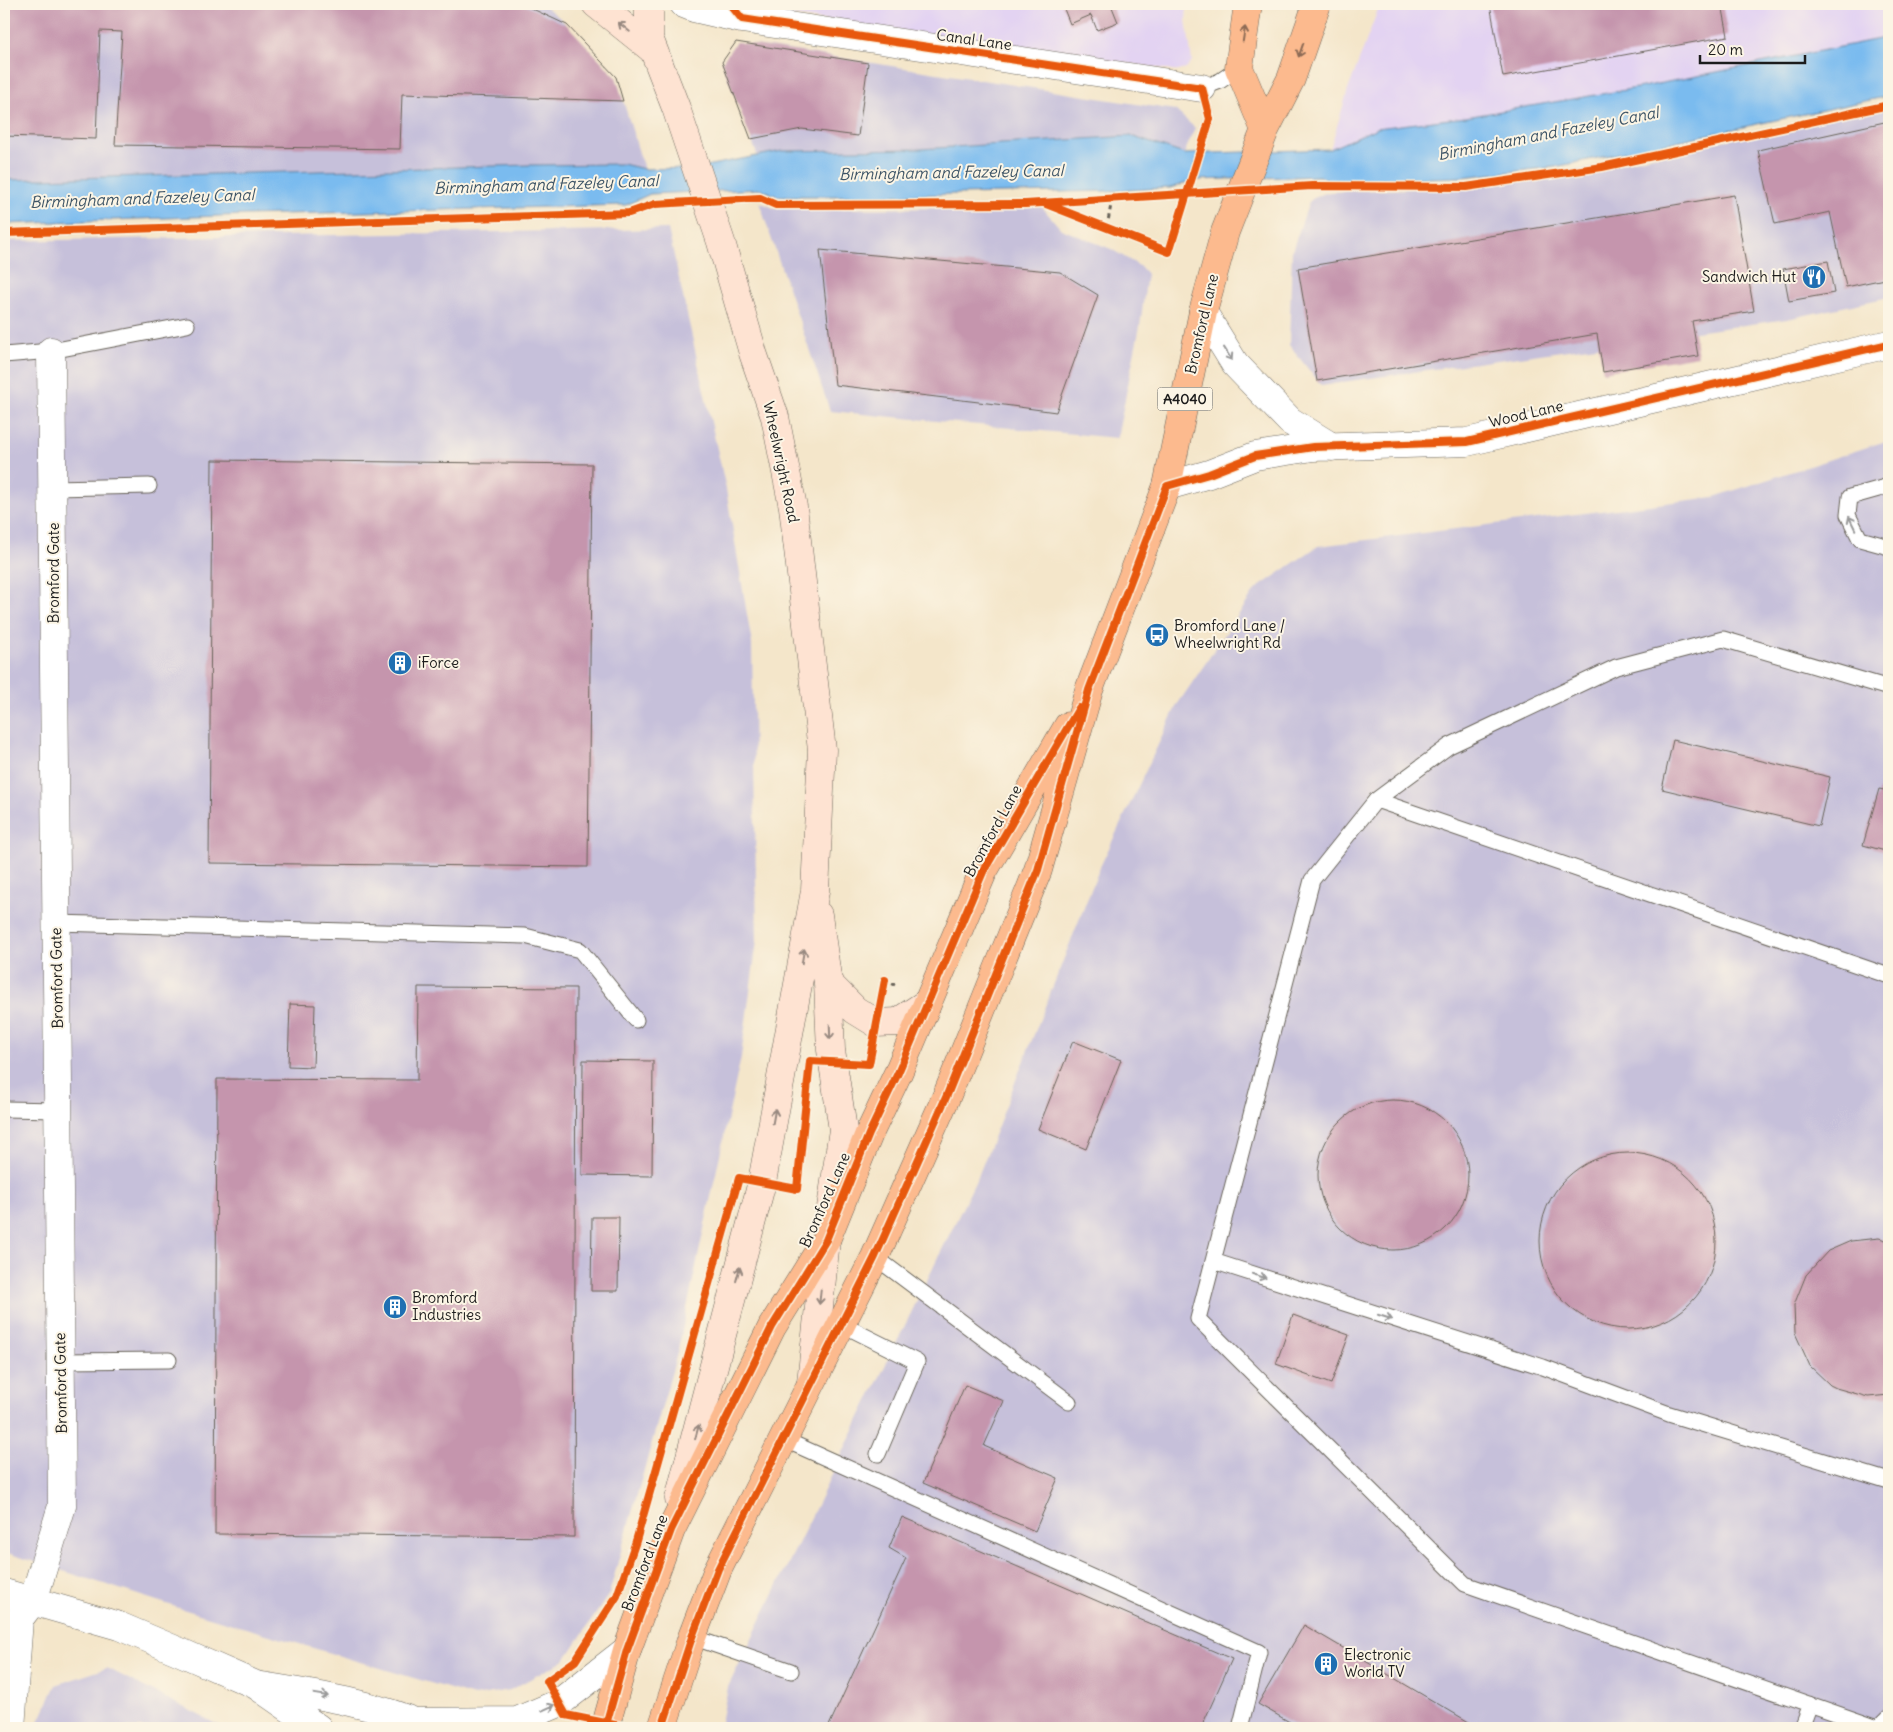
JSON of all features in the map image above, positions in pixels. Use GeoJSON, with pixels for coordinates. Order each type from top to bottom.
{"type":"FeatureCollection","features":[{"type":"Feature","properties":{"kind":"main road"},"geometry":{"type":"LineString","coordinates":[[1248,4],[1239,68],[1265,130]]}},
{"type":"Feature","properties":{"kind":"main road","name":"Bromford Lane"},"geometry":{"type":"LineString","coordinates":[[662,1728],[692,1638],[718,1569],[875,1257],[947,1095],[1038,870],[1089,690],[1167,486],[1203,312],[1225,232],[1265,130],[1291,79],[1317,4]]}},
{"type":"Feature","properties":{"kind":"main road","name":"Bromford Lane"},"geometry":{"type":"LineString","coordinates":[[605,1728],[627,1650],[671,1530],[772,1327],[826,1240],[869,1134],[898,1074],[983,872],[1089,690]]}},
{"type":"Feature","properties":{"kind":"street","name":"Wheelwright Road"},"geometry":{"type":"LineString","coordinates":[[596,4],[652,49]]}},
{"type":"Feature","properties":{"kind":"street","name":"Wheelwright Road"},"geometry":{"type":"LineString","coordinates":[[650,4],[649,38],[652,49],[676,108],[721,242],[753,354],[775,417],[793,507],[822,750],[815,891]]}},
{"type":"Feature","properties":{"kind":"street","name":"Canal Lane"},"geometry":{"type":"LineString","coordinates":[[684,4],[742,19],[1202,88]]}},
{"type":"Feature","properties":{"kind":"street"},"geometry":{"type":"LineString","coordinates":[[1203,312],[1235,364],[1290,421],[1332,447]]}},
{"type":"Feature","properties":{"kind":"street","name":"Wood Lane"},"geometry":{"type":"LineString","coordinates":[[1167,486],[1209,474],[1255,456],[1313,447],[1466,442],[1889,344]]}},
{"type":"Feature","properties":{"kind":"street","name":"Bromford Gate"},"geometry":{"type":"LineString","coordinates":[[11,1728],[19,1619],[33,1601],[62,1506],[52,351]]}},
{"type":"Feature","properties":{"kind":"street"},"geometry":{"type":"LineString","coordinates":[[811,1384],[826,1240],[843,1130],[831,1050],[828,983],[815,891]]}},
{"type":"Feature","properties":{"kind":"street"},"geometry":{"type":"LineString","coordinates":[[671,1530],[762,1182],[815,891]]}},
{"type":"Feature","properties":{"kind":"street"},"geometry":{"type":"LineString","coordinates":[[828,983],[855,1010],[876,1023],[898,1022],[927,1003]]}},
{"type":"Feature","properties":{"kind":"street"},"geometry":{"type":"LineString","coordinates":[[4,1593],[119,1626],[256,1685],[318,1728]]}},
{"type":"Feature","properties":{"kind":"street"},"geometry":{"type":"LineString","coordinates":[[256,1685],[336,1698],[422,1725],[517,1721],[559,1703],[627,1650]]}},
{"type":"Feature","properties":{"kind":"lane","name":"Canal Lane"},"geometry":{"type":"LineString","coordinates":[[1202,88],[1220,81],[1239,68]]}},
{"type":"Feature","properties":{"kind":"lane"},"geometry":{"type":"LineString","coordinates":[[4,354],[52,351],[187,325]]}},
{"type":"Feature","properties":{"kind":"lane"},"geometry":{"type":"LineString","coordinates":[[53,488],[148,486]]}},
{"type":"Feature","properties":{"kind":"lane"},"geometry":{"type":"LineString","coordinates":[[1889,486],[1850,497],[1848,515],[1860,539],[1889,547]]}},
{"type":"Feature","properties":{"kind":"lane"},"geometry":{"type":"LineString","coordinates":[[1889,688],[1723,640],[1616,667],[1450,746],[1376,800],[1312,880],[1198,1319],[1465,1584],[1878,1728],[1889,1717]]}},
{"type":"Feature","properties":{"kind":"lane"},"geometry":{"type":"LineString","coordinates":[[1376,800],[1889,976]]}},
{"type":"Feature","properties":{"kind":"lane"},"geometry":{"type":"LineString","coordinates":[[56,923],[526,936],[580,950],[636,1020]]}},
{"type":"Feature","properties":{"kind":"lane"},"geometry":{"type":"LineString","coordinates":[[4,1108],[58,1110]]}},
{"type":"Feature","properties":{"kind":"lane"},"geometry":{"type":"LineString","coordinates":[[875,1257],[1069,1402]]}},
{"type":"Feature","properties":{"kind":"lane"},"geometry":{"type":"LineString","coordinates":[[1213,1261],[1543,1367],[1669,1414],[1889,1481]]}},
{"type":"Feature","properties":{"kind":"lane"},"geometry":{"type":"LineString","coordinates":[[841,1324],[918,1362],[878,1454]]}},
{"type":"Feature","properties":{"kind":"lane"},"geometry":{"type":"LineString","coordinates":[[61,1361],[169,1360]]}},
{"type":"Feature","properties":{"kind":"lane"},"geometry":{"type":"LineString","coordinates":[[783,1439],[1260,1652],[1240,1728]]}},
{"type":"Feature","properties":{"kind":"lane"},"geometry":{"type":"LineString","coordinates":[[692,1638],[791,1671]]}},
{"type":"Feature","properties":{"kind":"lane"},"geometry":{"type":"LineString","coordinates":[[1801,1728],[1810,1704]]}},
{"type":"Feature","properties":{"kind":"path"},"geometry":{"type":"LineString","coordinates":[[1103,199],[1121,198]]}},
{"type":"Feature","properties":{"kind":"path"},"geometry":{"type":"LineString","coordinates":[[1098,224],[1111,228],[1112,199]]}},
{"type":"Feature","properties":{"kind":"path"},"geometry":{"type":"LineString","coordinates":[[876,1023],[884,980]]}},
{"type":"Feature","properties":{"kind":"shaded area"},"geometry":{"type":"Polygon","coordinates":[[[4,4],[542,4],[560,18],[616,77],[644,169],[623,164],[530,165],[4,180],[4,4]]]}},
{"type":"Feature","properties":{"kind":"shaded area"},"geometry":{"type":"Polygon","coordinates":[[[745,4],[1187,4],[1186,20],[1192,61],[1187,68],[1179,71],[751,10],[745,4]]]}},
{"type":"Feature","properties":{"kind":"shaded area"},"geometry":{"type":"Polygon","coordinates":[[[1380,4],[1889,4],[1889,37],[1643,87],[1466,117],[1377,128],[1330,149],[1348,90],[1380,4]]]}},
{"type":"Feature","properties":{"kind":"shaded area"},"geometry":{"type":"Polygon","coordinates":[[[736,42],[1175,110],[1195,128],[1184,154],[1131,136],[920,149],[782,151],[758,157],[722,62],[736,42]]]}},
{"type":"Feature","properties":{"kind":"shaded area"},"geometry":{"type":"Polygon","coordinates":[[[1889,105],[1889,297],[1787,319],[1321,385],[1289,345],[1292,251],[1309,202],[1316,196],[1330,192],[1466,187],[1602,167],[1889,105]]]}},
{"type":"Feature","properties":{"kind":"shaded area"},"geometry":{"type":"Polygon","coordinates":[[[759,202],[776,209],[1025,208],[1041,206],[1061,229],[1111,249],[1141,267],[1147,274],[1140,326],[1117,438],[830,411],[759,202]]]}},
{"type":"Feature","properties":{"kind":"shaded area"},"geometry":{"type":"Polygon","coordinates":[[[668,229],[726,489],[752,644],[757,941],[741,1057],[678,1350],[609,1594],[565,1660],[510,1690],[474,1696],[179,1608],[4,1552],[4,241],[668,229]]]}},
{"type":"Feature","properties":{"kind":"shaded area"},"geometry":{"type":"Polygon","coordinates":[[[1889,440],[1889,1728],[720,1728],[728,1687],[979,1174],[1100,867],[1177,705],[1256,589],[1318,546],[1714,497],[1889,440]]]}},
{"type":"Feature","properties":{"kind":"shaded area"},"geometry":{"type":"Polygon","coordinates":[[[107,1668],[224,1728],[36,1728],[56,1685],[107,1668]]]}},
{"type":"Feature","properties":{"kind":"water","name":"Birmingham and Fazeley Canal"},"geometry":{"type":"Polygon","coordinates":[[[1889,37],[1889,96],[1555,167],[1462,177],[1329,181],[1320,176],[1197,180],[1170,188],[1108,191],[861,196],[777,196],[761,189],[650,194],[626,205],[247,215],[4,224],[4,180],[530,165],[623,164],[644,169],[696,168],[782,151],[920,149],[1131,136],[1184,154],[1330,149],[1377,128],[1466,117],[1643,87],[1889,37]]]}},
{"type":"Feature","properties":{"kind":"building"},"geometry":{"type":"Polygon","coordinates":[[[4,4],[522,4],[567,25],[616,77],[623,101],[402,94],[400,149],[115,145],[122,32],[100,31],[96,139],[4,136],[4,4]]]}},
{"type":"Feature","properties":{"kind":"building"},"geometry":{"type":"Polygon","coordinates":[[[1062,4],[1119,4],[1112,7],[1118,22],[1097,30],[1091,15],[1070,24],[1062,4]]]}},
{"type":"Feature","properties":{"kind":"building"},"geometry":{"type":"Polygon","coordinates":[[[1490,4],[1722,4],[1728,36],[1503,77],[1490,4]]]}},
{"type":"Feature","properties":{"kind":"building"},"geometry":{"type":"Polygon","coordinates":[[[736,42],[868,63],[858,136],[802,129],[751,139],[722,62],[736,42]]]}},
{"type":"Feature","properties":{"kind":"building"},"geometry":{"type":"Polygon","coordinates":[[[1889,121],[1889,278],[1846,287],[1830,212],[1775,224],[1758,150],[1889,121]]]}},
{"type":"Feature","properties":{"kind":"building"},"geometry":{"type":"Polygon","coordinates":[[[1734,195],[1754,311],[1692,321],[1698,356],[1603,372],[1597,334],[1317,381],[1298,268],[1734,195]]]}},
{"type":"Feature","properties":{"kind":"building"},"geometry":{"type":"Polygon","coordinates":[[[820,250],[1060,272],[1098,295],[1056,412],[835,385],[820,250]]]}},
{"type":"Feature","properties":{"kind":"building"},"geometry":{"type":"Polygon","coordinates":[[[1828,261],[1834,293],[1789,301],[1783,269],[1828,261]]]}},
{"type":"Feature","properties":{"kind":"building","name":"iForce"},"geometry":{"type":"Polygon","coordinates":[[[212,460],[592,464],[588,867],[209,863],[212,460]]]}},
{"type":"Feature","properties":{"kind":"building"},"geometry":{"type":"Polygon","coordinates":[[[1673,740],[1830,777],[1819,826],[1662,789],[1673,740]]]}},
{"type":"Feature","properties":{"kind":"building"},"geometry":{"type":"Polygon","coordinates":[[[1879,789],[1889,791],[1889,852],[1863,845],[1879,789]]]}},
{"type":"Feature","properties":{"kind":"building","name":"Bromford Industries"},"geometry":{"type":"Polygon","coordinates":[[[418,987],[576,988],[574,1537],[215,1534],[217,1079],[417,1080],[418,987]]]}},
{"type":"Feature","properties":{"kind":"building"},"geometry":{"type":"Polygon","coordinates":[[[290,1004],[315,1005],[313,1067],[288,1066],[290,1004]]]}},
{"type":"Feature","properties":{"kind":"building"},"geometry":{"type":"Polygon","coordinates":[[[1073,1041],[1121,1060],[1086,1149],[1038,1129],[1073,1041]]]}},
{"type":"Feature","properties":{"kind":"building"},"geometry":{"type":"Polygon","coordinates":[[[583,1060],[653,1061],[652,1176],[582,1175],[583,1060]]]}},
{"type":"Feature","properties":{"kind":"building"},"geometry":{"type":"Polygon","coordinates":[[[1393,1100],[1408,1101],[1422,1105],[1435,1112],[1446,1122],[1456,1133],[1463,1146],[1467,1160],[1467,1190],[1463,1204],[1456,1217],[1446,1228],[1435,1238],[1422,1245],[1408,1249],[1393,1250],[1378,1249],[1364,1245],[1351,1238],[1340,1228],[1330,1217],[1323,1204],[1319,1190],[1318,1175],[1319,1160],[1323,1146],[1330,1133],[1340,1122],[1351,1112],[1364,1105],[1378,1101],[1393,1100]]]}},
{"type":"Feature","properties":{"kind":"building"},"geometry":{"type":"Polygon","coordinates":[[[1619,1153],[1637,1153],[1662,1159],[1677,1167],[1691,1178],[1702,1192],[1710,1207],[1715,1224],[1715,1258],[1710,1275],[1702,1290],[1691,1304],[1677,1315],[1654,1326],[1637,1329],[1619,1329],[1594,1323],[1579,1315],[1565,1304],[1554,1290],[1543,1267],[1540,1250],[1540,1232],[1546,1207],[1554,1192],[1565,1178],[1579,1167],[1602,1156],[1619,1153]]]}},
{"type":"Feature","properties":{"kind":"building"},"geometry":{"type":"Polygon","coordinates":[[[592,1217],[619,1217],[618,1291],[591,1291],[592,1217]]]}},
{"type":"Feature","properties":{"kind":"building"},"geometry":{"type":"Polygon","coordinates":[[[1879,1238],[1889,1241],[1889,1395],[1868,1397],[1830,1385],[1810,1366],[1795,1333],[1794,1305],[1806,1275],[1828,1251],[1851,1241],[1879,1238]]]}},
{"type":"Feature","properties":{"kind":"building"},"geometry":{"type":"Polygon","coordinates":[[[1293,1315],[1349,1335],[1331,1384],[1276,1364],[1293,1315]]]}},
{"type":"Feature","properties":{"kind":"building"},"geometry":{"type":"Polygon","coordinates":[[[965,1385],[1004,1401],[984,1446],[1058,1478],[1035,1531],[923,1483],[965,1385]]]}},
{"type":"Feature","properties":{"kind":"building"},"geometry":{"type":"Polygon","coordinates":[[[902,1517],[1232,1659],[1201,1728],[828,1728],[906,1558],[889,1548],[902,1517]]]}},
{"type":"Feature","properties":{"kind":"building","name":"Electronic World TV"},"geometry":{"type":"Polygon","coordinates":[[[1304,1625],[1479,1728],[1300,1728],[1258,1704],[1304,1625]]]}},
{"type":"Feature","properties":{"kind":"cycle path"},"geometry":{"type":"LineString","coordinates":[[730,4],[742,19],[1202,88],[1210,119],[1169,252],[1046,204]]}},
{"type":"Feature","properties":{"kind":"cycle path"},"geometry":{"type":"LineString","coordinates":[[4,233],[629,213],[655,204],[760,198],[776,205],[1025,204],[1312,186],[1466,187],[1602,167],[1889,105]]}},
{"type":"Feature","properties":{"kind":"cycle path"},"geometry":{"type":"LineString","coordinates":[[662,1728],[692,1637],[718,1569],[875,1257],[947,1095],[1038,870],[1089,690],[1167,486],[1209,474],[1255,456],[1313,447],[1467,442],[1889,344]]}},
{"type":"Feature","properties":{"kind":"cycle path"},"geometry":{"type":"LineString","coordinates":[[605,1728],[627,1650],[671,1530],[772,1327],[826,1240],[869,1134],[898,1073],[983,872],[1079,708]]}},
{"type":"Feature","properties":{"kind":"cycle path"},"geometry":{"type":"LineString","coordinates":[[630,1728],[566,1715],[547,1681],[575,1661],[617,1596],[636,1541],[739,1178],[797,1189],[810,1061],[869,1064],[885,980]]}},
{"type":"Feature","properties":{"kind":"place","name":"Sandwich Hut"},"geometry":{"type":"Point","coordinates":[1814,277]}},
{"type":"Feature","properties":{"kind":"place","name":"Bromford Lane / Wheelwright Rd"},"geometry":{"type":"Point","coordinates":[1157,635]}},
{"type":"Feature","properties":{"kind":"place","name":"iForce"},"geometry":{"type":"Point","coordinates":[400,663]}},
{"type":"Feature","properties":{"kind":"place","name":"Bromford Industries"},"geometry":{"type":"Point","coordinates":[395,1307]}},
{"type":"Feature","properties":{"kind":"place","name":"Electronic World TV"},"geometry":{"type":"Point","coordinates":[1326,1664]}}]}
